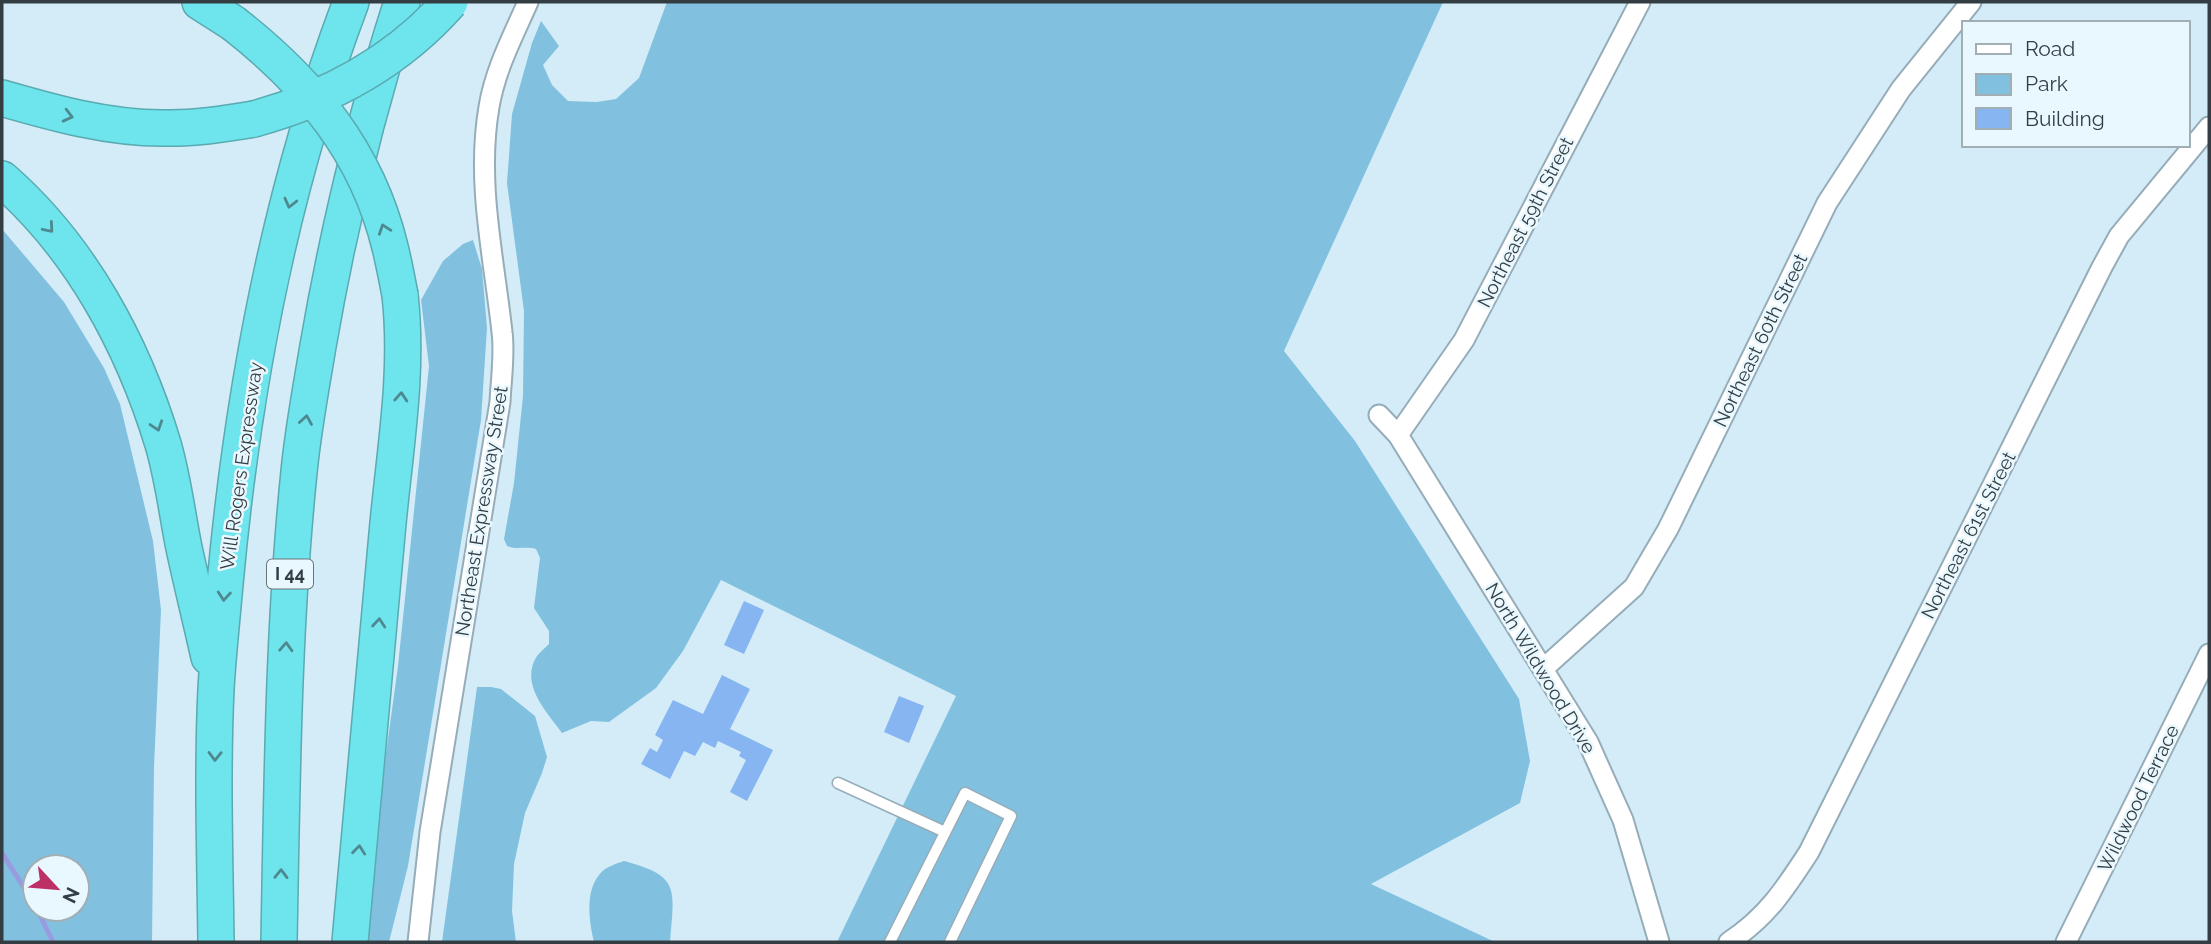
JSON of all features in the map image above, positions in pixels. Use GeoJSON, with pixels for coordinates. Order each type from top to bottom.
{"type":"FeatureCollection","features":[{"type":"Feature","properties":{"kind":"highway"},"geometry":{"type":"LineString","coordinates":[[200,2],[270,51],[323,107],[365,176],[390,245],[400,295],[404,327],[401,402],[350,942]]}},
{"type":"Feature","properties":{"kind":"highway","name":"Will Rogers Expressway"},"geometry":{"type":"LineString","coordinates":[[216,942],[216,688],[236,482],[248,396],[282,233],[306,137],[351,2]]}},
{"type":"Feature","properties":{"kind":"highway","name":"I 44"},"geometry":{"type":"LineString","coordinates":[[279,942],[285,673],[290,567],[299,468],[326,302],[345,211],[368,118],[402,2]]}},
{"type":"Feature","properties":{"kind":"highway"},"geometry":{"type":"LineString","coordinates":[[2,98],[84,120],[121,126],[188,128],[254,119],[297,106],[330,92],[377,65],[418,36],[450,2]]}},
{"type":"Feature","properties":{"kind":"highway"},"geometry":{"type":"LineString","coordinates":[[2,179],[57,237],[82,270],[120,333],[138,372],[164,446],[216,688]]}},
{"type":"Feature","properties":{"kind":"street","name":"Northeast Expressway Street"},"geometry":{"type":"LineString","coordinates":[[418,942],[430,832],[500,401],[503,335],[494,279],[484,177],[488,108],[496,75],[528,2]]}},
{"type":"Feature","properties":{"kind":"street","name":"Northeast 59th Street"},"geometry":{"type":"LineString","coordinates":[[1398,435],[1464,340],[1640,2]]}},
{"type":"Feature","properties":{"kind":"street","name":"Northeast 60th Street"},"geometry":{"type":"LineString","coordinates":[[1543,669],[1634,587],[1668,529],[1827,203],[1901,89],[1971,2]]}},
{"type":"Feature","properties":{"kind":"street","name":"Northeast 61st Street"},"geometry":{"type":"LineString","coordinates":[[1729,942],[1747,930],[1782,894],[1809,852],[2119,236],[2209,127]]}},
{"type":"Feature","properties":{"kind":"street","name":"North Wildwood Drive"},"geometry":{"type":"LineString","coordinates":[[1379,415],[1398,435],[1588,742],[1623,820],[1659,942]]}},
{"type":"Feature","properties":{"kind":"street","name":"Wildwood Terrace"},"geometry":{"type":"LineString","coordinates":[[2066,942],[2209,654]]}},
{"type":"Feature","properties":{"kind":"lane"},"geometry":{"type":"LineString","coordinates":[[838,783],[945,832]]}},
{"type":"Feature","properties":{"kind":"lane"},"geometry":{"type":"LineString","coordinates":[[890,942],[965,793],[1011,816],[950,942]]}},
{"type":"Feature","properties":{"kind":"green space"},"geometry":{"type":"Polygon","coordinates":[[[667,2],[1443,2],[1284,351],[1355,441],[1519,699],[1530,761],[1520,803],[1371,884],[1495,942],[837,942],[956,696],[721,580],[683,651],[656,688],[609,722],[591,721],[562,733],[537,697],[531,677],[537,656],[549,644],[549,631],[534,608],[540,558],[536,549],[507,546],[504,539],[514,483],[523,396],[524,311],[507,183],[512,114],[541,21],[559,46],[543,65],[552,85],[568,101],[597,102],[616,99],[639,78],[667,2]]]}},
{"type":"Feature","properties":{"kind":"green space"},"geometry":{"type":"Polygon","coordinates":[[[2,229],[64,302],[104,368],[120,404],[153,541],[161,610],[154,767],[152,942],[2,942],[2,229]]]}},
{"type":"Feature","properties":{"kind":"green space"},"geometry":{"type":"Polygon","coordinates":[[[473,240],[482,269],[487,328],[481,420],[408,866],[389,942],[367,942],[380,797],[398,666],[429,366],[421,300],[443,261],[463,244],[473,240]]]}},
{"type":"Feature","properties":{"kind":"green space"},"geometry":{"type":"Polygon","coordinates":[[[477,687],[501,689],[535,716],[547,757],[525,813],[514,864],[512,911],[516,942],[442,942],[477,687]]]}},
{"type":"Feature","properties":{"kind":"green space"},"geometry":{"type":"Polygon","coordinates":[[[624,861],[656,873],[665,879],[670,887],[673,909],[670,942],[594,942],[590,916],[592,890],[601,872],[624,861]]]}},
{"type":"Feature","properties":{"kind":"building"},"geometry":{"type":"Polygon","coordinates":[[[744,601],[764,610],[744,654],[724,645],[744,601]]]}},
{"type":"Feature","properties":{"kind":"building"},"geometry":{"type":"Polygon","coordinates":[[[722,675],[750,689],[730,729],[773,750],[747,801],[730,792],[746,760],[739,756],[741,752],[718,741],[715,748],[703,742],[695,756],[684,751],[670,779],[641,764],[650,748],[657,752],[663,740],[655,735],[673,700],[703,714],[722,675]]]}},
{"type":"Feature","properties":{"kind":"building"},"geometry":{"type":"Polygon","coordinates":[[[899,696],[924,706],[909,743],[884,732],[899,696]]]}},
{"type":"Feature","properties":{"kind":"waterway"},"geometry":{"type":"LineString","coordinates":[[2,853],[21,883]]}},
{"type":"Feature","properties":{"kind":"waterway"},"geometry":{"type":"LineString","coordinates":[[44,923],[53,942]]}}]}
